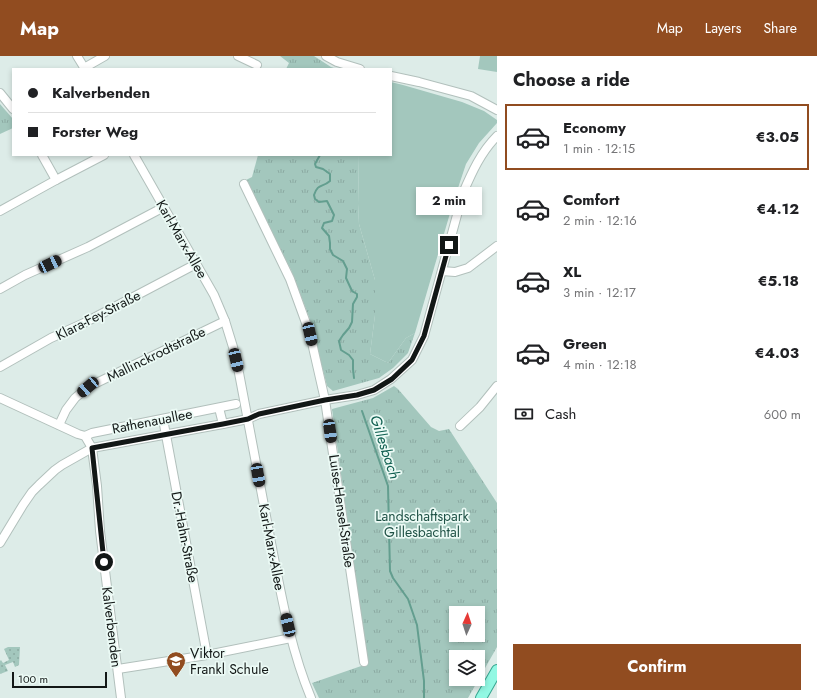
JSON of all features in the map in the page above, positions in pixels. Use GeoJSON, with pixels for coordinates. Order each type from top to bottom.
{"type":"FeatureCollection","features":[{"type":"Feature","properties":{"kind":"main road"},"geometry":{"type":"LineString","coordinates":[[481,698],[497,670]]}},
{"type":"Feature","properties":{"kind":"street"},"geometry":{"type":"LineString","coordinates":[[77,56],[84,68],[105,56]]}},
{"type":"Feature","properties":{"kind":"street"},"geometry":{"type":"LineString","coordinates":[[238,56],[257,65]]}},
{"type":"Feature","properties":{"kind":"street"},"geometry":{"type":"LineString","coordinates":[[326,56],[337,62],[357,68]]}},
{"type":"Feature","properties":{"kind":"street"},"geometry":{"type":"LineString","coordinates":[[392,76],[471,96],[497,110]]}},
{"type":"Feature","properties":{"kind":"street"},"geometry":{"type":"LineString","coordinates":[[0,93],[12,108]]}},
{"type":"Feature","properties":{"kind":"street","name":"Rathenauallee"},"geometry":{"type":"LineString","coordinates":[[92,448],[248,419],[259,414],[357,395],[374,390],[392,379],[412,360],[424,336],[463,192],[479,158],[497,136]]}},
{"type":"Feature","properties":{"kind":"street"},"geometry":{"type":"LineString","coordinates":[[43,156],[56,180]]}},
{"type":"Feature","properties":{"kind":"street"},"geometry":{"type":"LineString","coordinates":[[0,211],[102,156]]}},
{"type":"Feature","properties":{"kind":"street","name":"Karl-Marx-Allee"},"geometry":{"type":"LineString","coordinates":[[135,156],[214,295],[225,321],[233,347],[248,419],[282,599],[291,638],[305,684],[311,698]]}},
{"type":"Feature","properties":{"kind":"street","name":"Luise-Hensel-Straße"},"geometry":{"type":"LineString","coordinates":[[244,184],[290,278],[310,334],[325,400],[364,662]]}},
{"type":"Feature","properties":{"kind":"street"},"geometry":{"type":"LineString","coordinates":[[0,289],[25,275],[88,247],[164,207]]}},
{"type":"Feature","properties":{"kind":"street"},"geometry":{"type":"LineString","coordinates":[[442,271],[455,272],[468,268],[497,246]]}},
{"type":"Feature","properties":{"kind":"street","name":"Klara-Fey-Straße"},"geometry":{"type":"LineString","coordinates":[[0,367],[51,338],[84,323],[196,264]]}},
{"type":"Feature","properties":{"kind":"street","name":"Mallinckrodtstraße"},"geometry":{"type":"LineString","coordinates":[[59,425],[66,410],[75,398],[88,387],[225,321]]}},
{"type":"Feature","properties":{"kind":"street"},"geometry":{"type":"LineString","coordinates":[[460,426],[480,407],[497,386]]}},
{"type":"Feature","properties":{"kind":"street"},"geometry":{"type":"LineString","coordinates":[[0,398],[85,436]]}},
{"type":"Feature","properties":{"kind":"street","name":"Rathenauallee"},"geometry":{"type":"LineString","coordinates":[[85,436],[92,433],[163,420],[236,404]]}},
{"type":"Feature","properties":{"kind":"street"},"geometry":{"type":"LineString","coordinates":[[219,408],[223,424]]}},
{"type":"Feature","properties":{"kind":"street","name":"Dr.-Hahn-Straße"},"geometry":{"type":"LineString","coordinates":[[163,420],[207,655]]}},
{"type":"Feature","properties":{"kind":"street","name":"Kalverbenden"},"geometry":{"type":"LineString","coordinates":[[85,436],[92,448],[100,531],[121,698]]}},
{"type":"Feature","properties":{"kind":"street"},"geometry":{"type":"LineString","coordinates":[[0,543],[32,492],[58,468],[92,448]]}},
{"type":"Feature","properties":{"kind":"street"},"geometry":{"type":"LineString","coordinates":[[118,670],[207,655],[291,638]]}},
{"type":"Feature","properties":{"kind":"green space"},"geometry":{"type":"Polygon","coordinates":[[[280,56],[314,56],[334,68],[286,68],[289,63],[280,56]]]}},
{"type":"Feature","properties":{"kind":"green space"},"geometry":{"type":"Polygon","coordinates":[[[480,56],[497,56],[497,72],[478,69],[480,56]]]}},
{"type":"Feature","properties":{"kind":"green space"},"geometry":{"type":"Polygon","coordinates":[[[392,82],[462,102],[484,111],[497,120],[497,123],[479,143],[466,164],[415,333],[406,338],[388,363],[370,354],[375,315],[375,280],[359,224],[359,156],[392,156],[392,82]]]}},
{"type":"Feature","properties":{"kind":"green space"},"geometry":{"type":"Polygon","coordinates":[[[0,104],[12,118],[12,128],[0,134],[0,104]]]}},
{"type":"Feature","properties":{"kind":"green space"},"geometry":{"type":"Polygon","coordinates":[[[258,156],[359,156],[359,224],[375,280],[375,315],[370,354],[388,363],[406,338],[415,333],[408,353],[393,368],[379,378],[333,391],[327,386],[309,317],[291,270],[244,181],[252,177],[258,156]]]}},
{"type":"Feature","properties":{"kind":"green space","name":"Landschaftspark Gillesbachtal"},"geometry":{"type":"Polygon","coordinates":[[[394,386],[431,427],[439,431],[449,429],[497,503],[497,647],[485,668],[485,650],[449,650],[449,686],[475,686],[468,698],[319,698],[312,683],[367,664],[332,409],[373,398],[394,386]]]}},
{"type":"Feature","properties":{"kind":"green space"},"geometry":{"type":"Polygon","coordinates":[[[8,647],[20,647],[19,665],[15,667],[13,662],[5,665],[8,671],[0,674],[0,661],[1,660],[3,663],[9,660],[4,649],[8,647]]]}},
{"type":"Feature","properties":{"kind":"waterway","name":"Gillesbach"},"geometry":{"type":"LineString","coordinates":[[319,156],[315,164],[316,167],[323,169],[330,174],[330,181],[319,187],[314,195],[315,199],[319,202],[327,201],[334,215],[332,221],[324,223],[322,228],[329,236],[330,249],[333,255],[343,261],[347,269],[346,278],[352,291],[357,294],[353,304],[352,322],[339,341],[341,350],[349,355],[353,360],[354,378]]}},
{"type":"Feature","properties":{"kind":"waterway","name":"Gillesbach"},"geometry":{"type":"LineString","coordinates":[[362,411],[388,486],[390,571],[393,578],[408,599],[417,625],[424,681],[424,698]]}},
{"type":"Feature","properties":{"kind":"place","name":"Viktor Frankl Schule"},"geometry":{"type":"Point","coordinates":[176,678]}},
{"type":"Feature","properties":{"kind":"route"},"geometry":{"type":"LineString","coordinates":[[104,562],[92,448],[248,419],[259,414],[357,395],[374,390],[392,379],[412,360],[424,336],[449,245]]}}]}
